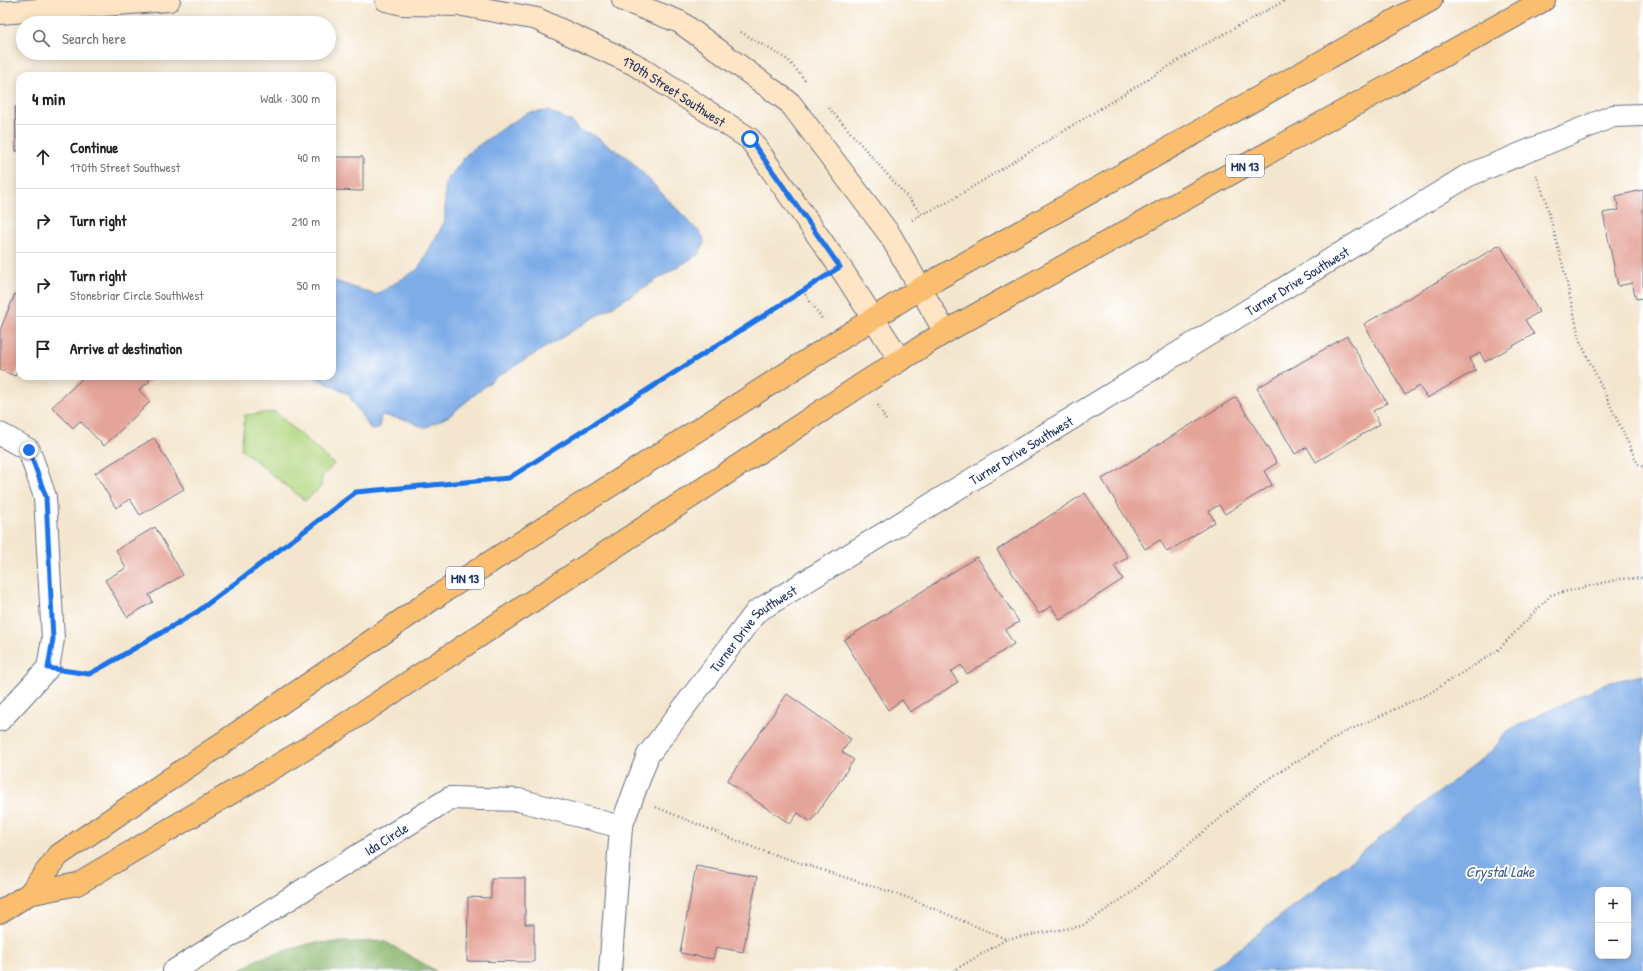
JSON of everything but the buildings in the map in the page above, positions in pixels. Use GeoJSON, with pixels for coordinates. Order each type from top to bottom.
{"type":"FeatureCollection","features":[{"type":"Feature","properties":{"kind":"main road","name":"MN 13"},"geometry":{"type":"LineString","coordinates":[[29,894],[59,854],[433,598],[921,288],[1431,0]]}},
{"type":"Feature","properties":{"kind":"main road","name":"MN 13"},"geometry":{"type":"LineString","coordinates":[[0,912],[29,894],[77,884],[324,738],[945,332],[1544,0]]}},
{"type":"Feature","properties":{"kind":"street"},"geometry":{"type":"LineString","coordinates":[[0,13],[68,5],[170,0]]}},
{"type":"Feature","properties":{"kind":"street","name":"170th Street Southwest"},"geometry":{"type":"LineString","coordinates":[[386,0],[403,4],[463,5],[537,19],[634,64],[750,139],[840,267],[900,360]]}},
{"type":"Feature","properties":{"kind":"street"},"geometry":{"type":"LineString","coordinates":[[624,0],[680,22],[790,103],[890,235],[945,332]]}},
{"type":"Feature","properties":{"kind":"street","name":"Turner Drive Southwest"},"geometry":{"type":"LineString","coordinates":[[610,971],[621,827],[648,755],[756,612],[1467,176],[1613,116],[1643,115]]}},
{"type":"Feature","properties":{"kind":"street"},"geometry":{"type":"LineString","coordinates":[[0,434],[29,450],[46,497],[53,639],[48,668],[0,720]]}},
{"type":"Feature","properties":{"kind":"street","name":"Ida Circle"},"geometry":{"type":"LineString","coordinates":[[174,971],[450,798],[519,800],[621,827]]}},
{"type":"Feature","properties":{"kind":"path"},"geometry":{"type":"LineString","coordinates":[[890,235],[922,214],[942,205],[1202,46],[1286,0]]}},
{"type":"Feature","properties":{"kind":"path"},"geometry":{"type":"LineString","coordinates":[[734,28],[788,60],[808,84]]}},
{"type":"Feature","properties":{"kind":"path"},"geometry":{"type":"LineString","coordinates":[[828,107],[922,214]]}},
{"type":"Feature","properties":{"kind":"path"},"geometry":{"type":"LineString","coordinates":[[1527,152],[1545,198],[1564,270],[1580,341],[1638,464],[1643,467]]}},
{"type":"Feature","properties":{"kind":"path"},"geometry":{"type":"LineString","coordinates":[[48,668],[89,674],[104,666],[197,612],[356,492],[509,478],[840,267]]}},
{"type":"Feature","properties":{"kind":"path"},"geometry":{"type":"LineString","coordinates":[[953,971],[1007,939],[1082,926],[1128,895],[1262,784],[1341,734],[1428,694],[1496,651],[1551,595],[1619,579],[1643,578]]}},
{"type":"Feature","properties":{"kind":"path"},"geometry":{"type":"LineString","coordinates":[[632,797],[757,849],[906,897],[1007,939]]}},
{"type":"Feature","properties":{"kind":"green space"},"geometry":{"type":"Polygon","coordinates":[[[275,412],[334,464],[322,477],[321,487],[305,501],[241,449],[245,415],[275,412]]]}},
{"type":"Feature","properties":{"kind":"green space"},"geometry":{"type":"Polygon","coordinates":[[[384,941],[436,971],[240,971],[258,959],[312,943],[384,941]]]}},
{"type":"Feature","properties":{"kind":"water"},"geometry":{"type":"Polygon","coordinates":[[[548,111],[571,121],[579,131],[593,135],[629,159],[703,236],[704,243],[699,254],[495,378],[449,416],[425,428],[407,420],[381,415],[379,429],[371,430],[348,394],[320,380],[336,380],[336,281],[376,295],[418,269],[445,221],[445,183],[468,153],[527,113],[548,111]]]}},
{"type":"Feature","properties":{"kind":"water","name":"Crystal Lake"},"geometry":{"type":"Polygon","coordinates":[[[1643,675],[1643,971],[1210,971],[1493,750],[1507,731],[1606,683],[1643,675]]]}},
{"type":"Feature","properties":{"kind":"route"},"geometry":{"type":"LineString","coordinates":[[29,450],[46,497],[53,639],[48,668],[89,674],[197,612],[356,492],[509,478],[571,437],[840,267],[750,139]]}}]}
